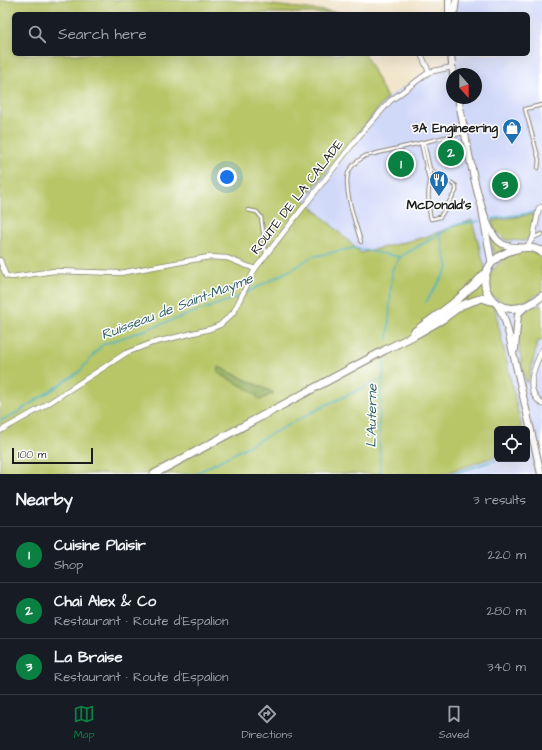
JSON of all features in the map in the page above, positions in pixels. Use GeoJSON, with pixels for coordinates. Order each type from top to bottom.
{"type":"FeatureCollection","features":[{"type":"Feature","properties":{"kind":"main road"},"geometry":{"type":"LineString","coordinates":[[449,0],[449,12]]}},
{"type":"Feature","properties":{"kind":"main road"},"geometry":{"type":"LineString","coordinates":[[454,12],[456,0]]}},
{"type":"Feature","properties":{"kind":"main road"},"geometry":{"type":"LineString","coordinates":[[451,56],[452,66]]}},
{"type":"Feature","properties":{"kind":"main road"},"geometry":{"type":"LineString","coordinates":[[459,104],[475,176],[477,178],[480,190],[479,193],[482,218],[491,264]]}},
{"type":"Feature","properties":{"kind":"main road"},"geometry":{"type":"LineString","coordinates":[[481,203],[494,236],[501,243],[540,251]]}},
{"type":"Feature","properties":{"kind":"main road"},"geometry":{"type":"LineString","coordinates":[[385,350],[439,314],[474,285],[491,264],[509,252],[523,248]]}},
{"type":"Feature","properties":{"kind":"main road"},"geometry":{"type":"LineString","coordinates":[[484,274],[484,284],[491,301]]}},
{"type":"Feature","properties":{"kind":"main road"},"geometry":{"type":"LineString","coordinates":[[154,474],[385,350],[416,335],[443,319],[462,305],[482,298],[491,301],[498,306],[515,309],[540,300]]}},
{"type":"Feature","properties":{"kind":"main road"},"geometry":{"type":"LineString","coordinates":[[498,306],[504,317],[516,362],[541,474]]}},
{"type":"Feature","properties":{"kind":"main road"},"geometry":{"type":"LineString","coordinates":[[516,362],[515,340],[518,314],[526,306]]}},
{"type":"Feature","properties":{"kind":"street"},"geometry":{"type":"LineString","coordinates":[[422,56],[429,72]]}},
{"type":"Feature","properties":{"kind":"street","name":"ROUTE DE LA CALADE"},"geometry":{"type":"LineString","coordinates":[[0,431],[41,408],[126,353],[152,342],[210,329],[220,325],[233,313],[255,269],[266,254],[359,136],[390,101],[429,72],[452,66]]}},
{"type":"Feature","properties":{"kind":"street"},"geometry":{"type":"LineString","coordinates":[[523,248],[533,238],[539,208],[542,207]]}},
{"type":"Feature","properties":{"kind":"street"},"geometry":{"type":"LineString","coordinates":[[533,238],[540,251]]}},
{"type":"Feature","properties":{"kind":"street"},"geometry":{"type":"LineString","coordinates":[[0,260],[6,276],[12,277],[54,271],[120,273],[209,257],[227,258],[255,269]]}},
{"type":"Feature","properties":{"kind":"street"},"geometry":{"type":"LineString","coordinates":[[542,350],[532,372],[530,382],[534,394],[542,404]]}},
{"type":"Feature","properties":{"kind":"lane"},"geometry":{"type":"LineString","coordinates":[[538,168],[539,160],[525,109],[542,105]]}},
{"type":"Feature","properties":{"kind":"lane"},"geometry":{"type":"LineString","coordinates":[[361,242],[346,182],[349,171],[355,162],[365,156],[466,132]]}},
{"type":"Feature","properties":{"kind":"lane"},"geometry":{"type":"LineString","coordinates":[[422,143],[430,169],[456,186],[456,191],[440,217],[431,219],[428,212],[430,203],[427,189],[429,181],[422,143]]}},
{"type":"Feature","properties":{"kind":"lane"},"geometry":{"type":"LineString","coordinates":[[248,210],[257,212],[261,217],[266,254]]}},
{"type":"Feature","properties":{"kind":"lane"},"geometry":{"type":"LineString","coordinates":[[533,238],[542,234]]}},
{"type":"Feature","properties":{"kind":"shaded area"},"geometry":{"type":"Polygon","coordinates":[[[446,0],[542,0],[542,474],[444,474],[494,457],[494,462],[530,462],[530,426],[521,426],[497,316],[472,220],[425,237],[361,253],[304,199],[387,98],[421,75],[456,63],[454,56],[530,56],[530,12],[446,12],[446,0]]]}},
{"type":"Feature","properties":{"kind":"green space"},"geometry":{"type":"Polygon","coordinates":[[[0,0],[228,0],[335,12],[12,12],[12,56],[366,56],[387,98],[304,199],[361,253],[425,237],[472,220],[488,279],[497,265],[511,254],[519,251],[527,251],[535,253],[542,258],[542,291],[539,294],[516,304],[505,303],[492,296],[521,426],[494,426],[494,457],[444,474],[0,474],[0,0]]]}},
{"type":"Feature","properties":{"kind":"green space"},"geometry":{"type":"Polygon","coordinates":[[[534,214],[530,236],[525,241],[505,240],[494,229],[492,221],[534,214]]]}},
{"type":"Feature","properties":{"kind":"green space"},"geometry":{"type":"Polygon","coordinates":[[[490,236],[506,248],[494,255],[490,236]]]}},
{"type":"Feature","properties":{"kind":"green space"},"geometry":{"type":"Polygon","coordinates":[[[539,305],[542,306],[542,341],[538,341],[528,382],[526,382],[519,349],[519,324],[521,317],[526,310],[539,305]]]}},
{"type":"Feature","properties":{"kind":"green space"},"geometry":{"type":"Polygon","coordinates":[[[219,367],[274,393],[260,400],[251,391],[218,373],[219,367]]]}},
{"type":"Feature","properties":{"kind":"waterway","name":"L'Auterne"},"geometry":{"type":"LineString","coordinates":[[492,219],[535,212]]}},
{"type":"Feature","properties":{"kind":"waterway","name":"Ruisseau de Saint-Mayme"},"geometry":{"type":"LineString","coordinates":[[388,339],[392,270],[400,257],[455,225],[479,221]]}},
{"type":"Feature","properties":{"kind":"waterway"},"geometry":{"type":"LineString","coordinates":[[426,302],[448,268],[440,234]]}},
{"type":"Feature","properties":{"kind":"waterway","name":"Ruisseau de Saint-Mayme"},"geometry":{"type":"LineString","coordinates":[[244,294],[298,266],[311,257],[353,248],[400,257]]}},
{"type":"Feature","properties":{"kind":"waterway","name":"Ruisseau de Saint-Mayme"},"geometry":{"type":"LineString","coordinates":[[0,421],[18,412],[79,372],[102,345],[241,296]]}},
{"type":"Feature","properties":{"kind":"waterway","name":"L'Auterne"},"geometry":{"type":"LineString","coordinates":[[383,474],[380,471],[379,421],[385,359]]}},
{"type":"Feature","properties":{"kind":"waterway"},"geometry":{"type":"LineString","coordinates":[[195,474],[328,404],[382,379]]}},
{"type":"Feature","properties":{"kind":"waterway"},"geometry":{"type":"LineString","coordinates":[[452,474],[494,461]]}},
{"type":"Feature","properties":{"kind":"place","name":"3A Engineering"},"geometry":{"type":"Point","coordinates":[512,145]}},
{"type":"Feature","properties":{"kind":"place","name":"Chai Alex & Co"},"geometry":{"type":"Point","coordinates":[451,153]}},
{"type":"Feature","properties":{"kind":"place","name":"Cuisine Plaisir"},"geometry":{"type":"Point","coordinates":[401,164]}},
{"type":"Feature","properties":{"kind":"place","name":"La Braise"},"geometry":{"type":"Point","coordinates":[505,185]}},
{"type":"Feature","properties":{"kind":"place","name":"McDonald's"},"geometry":{"type":"Point","coordinates":[439,197]}}]}
